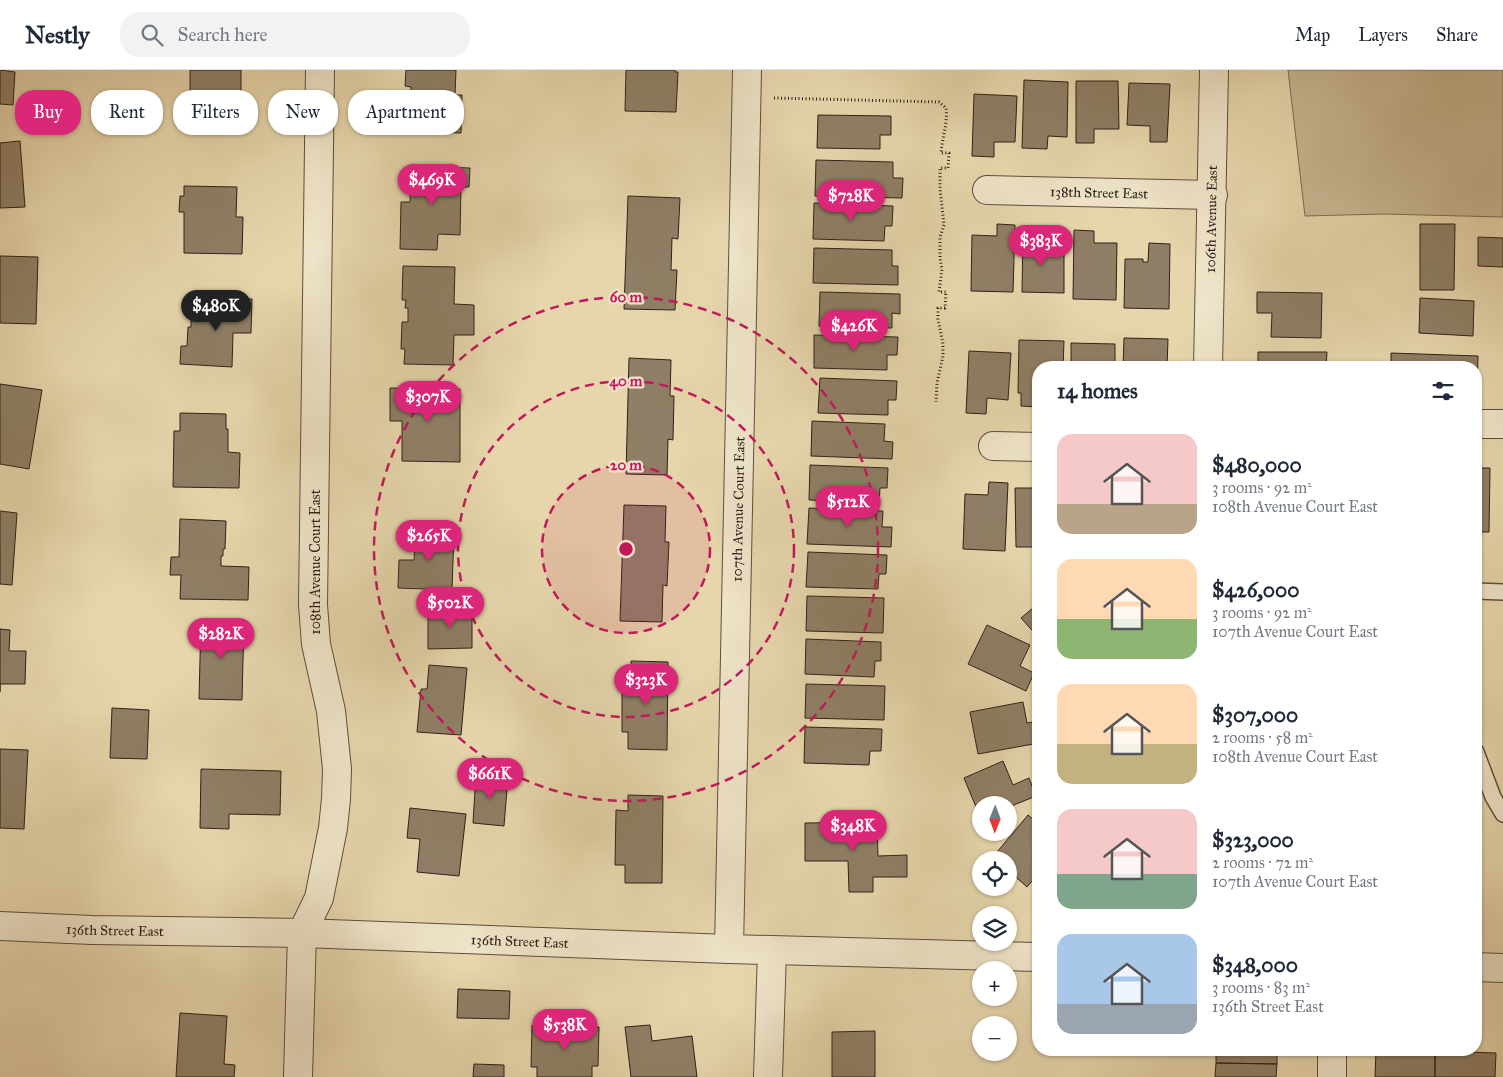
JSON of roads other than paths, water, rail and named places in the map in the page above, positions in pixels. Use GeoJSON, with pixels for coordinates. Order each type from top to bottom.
{"type":"FeatureCollection","features":[{"type":"Feature","properties":{"kind":"street","name":"108th Avenue Court East"},"geometry":{"type":"LineString","coordinates":[[298,1077],[302,934],[320,898],[334,828],[337,770],[331,711],[316,644],[313,605],[320,70]]}},
{"type":"Feature","properties":{"kind":"street","name":"107th Avenue Court East"},"geometry":{"type":"LineString","coordinates":[[729,949],[747,70]]}},
{"type":"Feature","properties":{"kind":"street","name":"106th Avenue East"},"geometry":{"type":"LineString","coordinates":[[1208,361],[1213,196],[1214,70]]}},
{"type":"Feature","properties":{"kind":"street","name":"138th Street East"},"geometry":{"type":"LineString","coordinates":[[987,190],[1213,196]]}},
{"type":"Feature","properties":{"kind":"street"},"geometry":{"type":"LineString","coordinates":[[1482,424],[1503,424]]}},
{"type":"Feature","properties":{"kind":"street"},"geometry":{"type":"LineString","coordinates":[[993,446],[1032,447]]}},
{"type":"Feature","properties":{"kind":"street","name":"136th Street East"},"geometry":{"type":"LineString","coordinates":[[0,926],[1032,957]]}},
{"type":"Feature","properties":{"kind":"street"},"geometry":{"type":"LineString","coordinates":[[768,1077],[772,950]]}},
{"type":"Feature","properties":{"kind":"street"},"geometry":{"type":"LineString","coordinates":[[1482,967],[1503,968]]}},
{"type":"Feature","properties":{"kind":"street"},"geometry":{"type":"LineString","coordinates":[[1332,1056],[1332,1077]]}},
{"type":"Feature","properties":{"kind":"lane"},"geometry":{"type":"LineString","coordinates":[[1482,591],[1503,592]]}},
{"type":"Feature","properties":{"kind":"lane"},"geometry":{"type":"LineString","coordinates":[[1482,767],[1503,814]]}}]}
